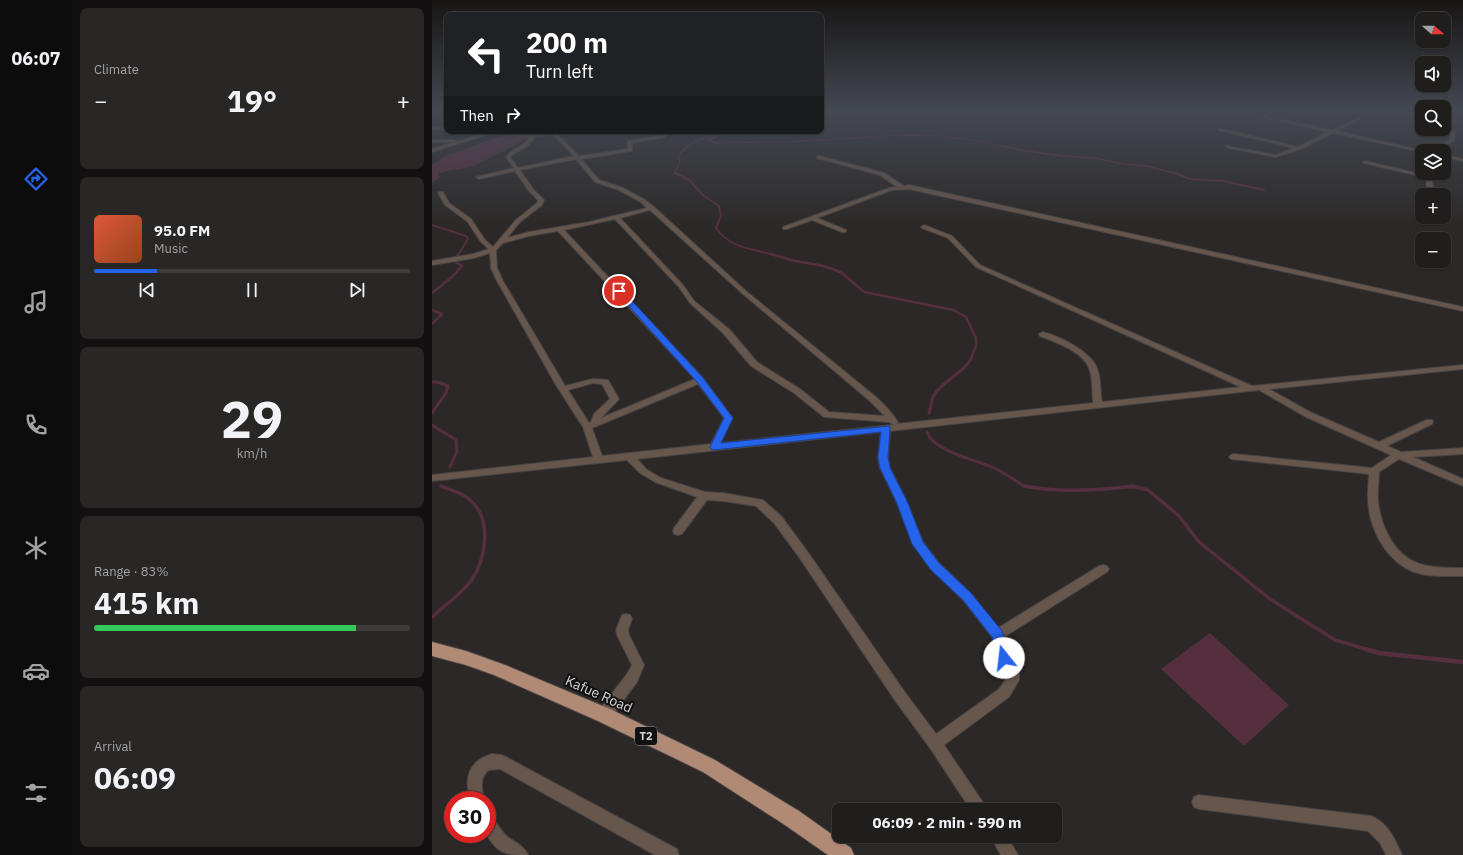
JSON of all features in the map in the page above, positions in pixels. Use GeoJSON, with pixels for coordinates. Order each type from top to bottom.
{"type":"FeatureCollection","features":[{"type":"Feature","properties":{"kind":"highway","name":"Kafue Road"},"geometry":{"type":"LineString","coordinates":[[432,649],[466,658],[499,670],[604,715],[709,766],[792,818],[844,855]]}},
{"type":"Feature","properties":{"kind":"street"},"geometry":{"type":"LineString","coordinates":[[432,263],[474,256],[493,250],[523,216],[542,202],[531,190],[508,157],[520,149]]}},
{"type":"Feature","properties":{"kind":"street"},"geometry":{"type":"LineString","coordinates":[[569,149],[597,181],[630,193],[652,208],[745,293],[886,411],[889,424],[883,457],[885,468],[901,501],[918,544],[935,566],[967,597],[998,635],[1004,658],[1013,672],[1012,680],[1004,693],[935,743]]}},
{"type":"Feature","properties":{"kind":"street"},"geometry":{"type":"LineString","coordinates":[[479,177],[577,157],[630,149]]}},
{"type":"Feature","properties":{"kind":"street"},"geometry":{"type":"LineString","coordinates":[[1238,149],[1276,156],[1296,149]]}},
{"type":"Feature","properties":{"kind":"street"},"geometry":{"type":"LineString","coordinates":[[819,157],[882,174],[902,187]]}},
{"type":"Feature","properties":{"kind":"street"},"geometry":{"type":"LineString","coordinates":[[1451,157],[1463,160]]}},
{"type":"Feature","properties":{"kind":"street"},"geometry":{"type":"LineString","coordinates":[[1365,162],[1415,174]]}},
{"type":"Feature","properties":{"kind":"street"},"geometry":{"type":"LineString","coordinates":[[1429,180],[1430,188]]}},
{"type":"Feature","properties":{"kind":"street"},"geometry":{"type":"LineString","coordinates":[[785,228],[891,189],[902,187],[915,188],[1463,309]]}},
{"type":"Feature","properties":{"kind":"street"},"geometry":{"type":"LineString","coordinates":[[441,193],[447,204],[469,220],[483,241],[493,250],[494,268],[500,281],[563,389],[591,425],[598,459]]}},
{"type":"Feature","properties":{"kind":"street"},"geometry":{"type":"LineString","coordinates":[[502,241],[529,234],[617,218],[652,208]]}},
{"type":"Feature","properties":{"kind":"street"},"geometry":{"type":"LineString","coordinates":[[617,218],[681,286],[692,302],[726,330],[754,364],[797,391],[826,415],[889,424],[899,427],[1463,367]]}},
{"type":"Feature","properties":{"kind":"street"},"geometry":{"type":"LineString","coordinates":[[812,218],[844,231]]}},
{"type":"Feature","properties":{"kind":"street"},"geometry":{"type":"LineString","coordinates":[[924,227],[950,237],[978,266],[1059,301],[1103,323],[1258,388],[1309,415],[1463,483]]}},
{"type":"Feature","properties":{"kind":"street"},"geometry":{"type":"LineString","coordinates":[[560,229],[700,380],[728,418],[714,447]]}},
{"type":"Feature","properties":{"kind":"street"},"geometry":{"type":"LineString","coordinates":[[1043,334],[1074,349],[1091,364],[1094,370],[1098,405]]}},
{"type":"Feature","properties":{"kind":"street"},"geometry":{"type":"LineString","coordinates":[[591,425],[700,380]]}},
{"type":"Feature","properties":{"kind":"street"},"geometry":{"type":"LineString","coordinates":[[563,389],[593,381],[605,382],[615,400],[597,416],[591,425]]}},
{"type":"Feature","properties":{"kind":"street"},"geometry":{"type":"LineString","coordinates":[[1379,446],[1429,422]]}},
{"type":"Feature","properties":{"kind":"street"},"geometry":{"type":"LineString","coordinates":[[432,478],[714,447],[889,424]]}},
{"type":"Feature","properties":{"kind":"street"},"geometry":{"type":"LineString","coordinates":[[1234,457],[1374,471],[1398,454],[1463,451]]}},
{"type":"Feature","properties":{"kind":"street"},"geometry":{"type":"LineString","coordinates":[[629,456],[643,471],[658,480],[704,496],[723,497],[759,503],[778,520],[803,554],[899,695],[935,743],[975,803]]}},
{"type":"Feature","properties":{"kind":"street"},"geometry":{"type":"LineString","coordinates":[[1374,471],[1372,502],[1375,517],[1380,530],[1392,550],[1403,560],[1416,567],[1438,572],[1463,572]]}},
{"type":"Feature","properties":{"kind":"street"},"geometry":{"type":"LineString","coordinates":[[678,531],[704,496]]}},
{"type":"Feature","properties":{"kind":"street"},"geometry":{"type":"LineString","coordinates":[[998,635],[1102,568]]}},
{"type":"Feature","properties":{"kind":"street"},"geometry":{"type":"LineString","coordinates":[[604,715],[632,678],[638,665],[623,635],[622,630],[626,619]]}},
{"type":"Feature","properties":{"kind":"street"},"geometry":{"type":"LineString","coordinates":[[475,791],[474,778],[480,767],[491,760],[501,762],[671,855]]}},
{"type":"Feature","properties":{"kind":"street"},"geometry":{"type":"LineString","coordinates":[[1199,802],[1370,824],[1381,831],[1390,844],[1394,855]]}},
{"type":"Feature","properties":{"kind":"street"},"geometry":{"type":"LineString","coordinates":[[496,836],[520,855]]}},
{"type":"Feature","properties":{"kind":"street"},"geometry":{"type":"LineString","coordinates":[[1002,843],[1010,855]]}},
{"type":"Feature","properties":{"kind":"shaded area"},"geometry":{"type":"Polygon","coordinates":[[[465,149],[507,149],[472,167],[442,172],[438,174],[440,177],[432,183],[432,164],[439,161],[442,157],[465,149]]]}},
{"type":"Feature","properties":{"kind":"shaded area"},"geometry":{"type":"Polygon","coordinates":[[[1210,633],[1289,705],[1244,746],[1161,669],[1210,633]]]}},
{"type":"Feature","properties":{"kind":"waterway"},"geometry":{"type":"LineString","coordinates":[[685,149],[678,156],[680,161],[675,173],[689,180],[704,196],[719,206],[721,216],[716,228],[729,241],[735,244],[772,254]]}},
{"type":"Feature","properties":{"kind":"waterway"},"geometry":{"type":"LineString","coordinates":[[1015,149],[1062,156],[1095,158],[1123,164],[1147,166],[1178,174]]}},
{"type":"Feature","properties":{"kind":"waterway"},"geometry":{"type":"LineString","coordinates":[[1176,173],[1190,179],[1223,181],[1264,190]]}},
{"type":"Feature","properties":{"kind":"waterway"},"geometry":{"type":"LineString","coordinates":[[432,225],[466,236],[468,239],[458,255]]}},
{"type":"Feature","properties":{"kind":"waterway"},"geometry":{"type":"LineString","coordinates":[[432,293],[452,277],[462,266],[456,262],[458,254]]}},
{"type":"Feature","properties":{"kind":"waterway"},"geometry":{"type":"LineString","coordinates":[[772,254],[833,269],[842,273],[864,292],[953,310],[966,317],[976,338],[976,346],[971,358]]}},
{"type":"Feature","properties":{"kind":"waterway"},"geometry":{"type":"LineString","coordinates":[[432,310],[442,314],[432,324]]}},
{"type":"Feature","properties":{"kind":"waterway"},"geometry":{"type":"LineString","coordinates":[[929,413],[933,397],[938,390],[964,368],[972,357]]}},
{"type":"Feature","properties":{"kind":"waterway"},"geometry":{"type":"LineString","coordinates":[[432,382],[438,382],[448,386],[446,393],[432,413]]}},
{"type":"Feature","properties":{"kind":"waterway"},"geometry":{"type":"LineString","coordinates":[[432,425],[456,440],[457,451],[450,467]]}},
{"type":"Feature","properties":{"kind":"waterway"},"geometry":{"type":"LineString","coordinates":[[927,432],[937,445],[946,450],[994,468],[1024,486]]}},
{"type":"Feature","properties":{"kind":"waterway"},"geometry":{"type":"LineString","coordinates":[[432,617],[458,595],[471,581],[480,562],[485,539],[482,517],[477,507],[466,497],[441,486],[443,487]]}},
{"type":"Feature","properties":{"kind":"waterway"},"geometry":{"type":"LineString","coordinates":[[1024,486],[1051,490],[1136,487]]}},
{"type":"Feature","properties":{"kind":"waterway"},"geometry":{"type":"LineString","coordinates":[[1024,486],[1029,487]]}},
{"type":"Feature","properties":{"kind":"waterway"},"geometry":{"type":"LineString","coordinates":[[1124,487],[1136,487]]}},
{"type":"Feature","properties":{"kind":"waterway"},"geometry":{"type":"LineString","coordinates":[[1136,487],[1148,490],[1179,516],[1199,542],[1270,599],[1335,640],[1369,650]]}},
{"type":"Feature","properties":{"kind":"waterway"},"geometry":{"type":"LineString","coordinates":[[1365,649],[1379,653],[1463,662]]}},
{"type":"Feature","properties":{"kind":"route"},"geometry":{"type":"LineString","coordinates":[[619,291],[700,380],[728,418],[714,447],[886,428],[883,457],[885,468],[901,501],[918,544],[935,566],[967,597],[998,635],[1004,658]]}}]}
